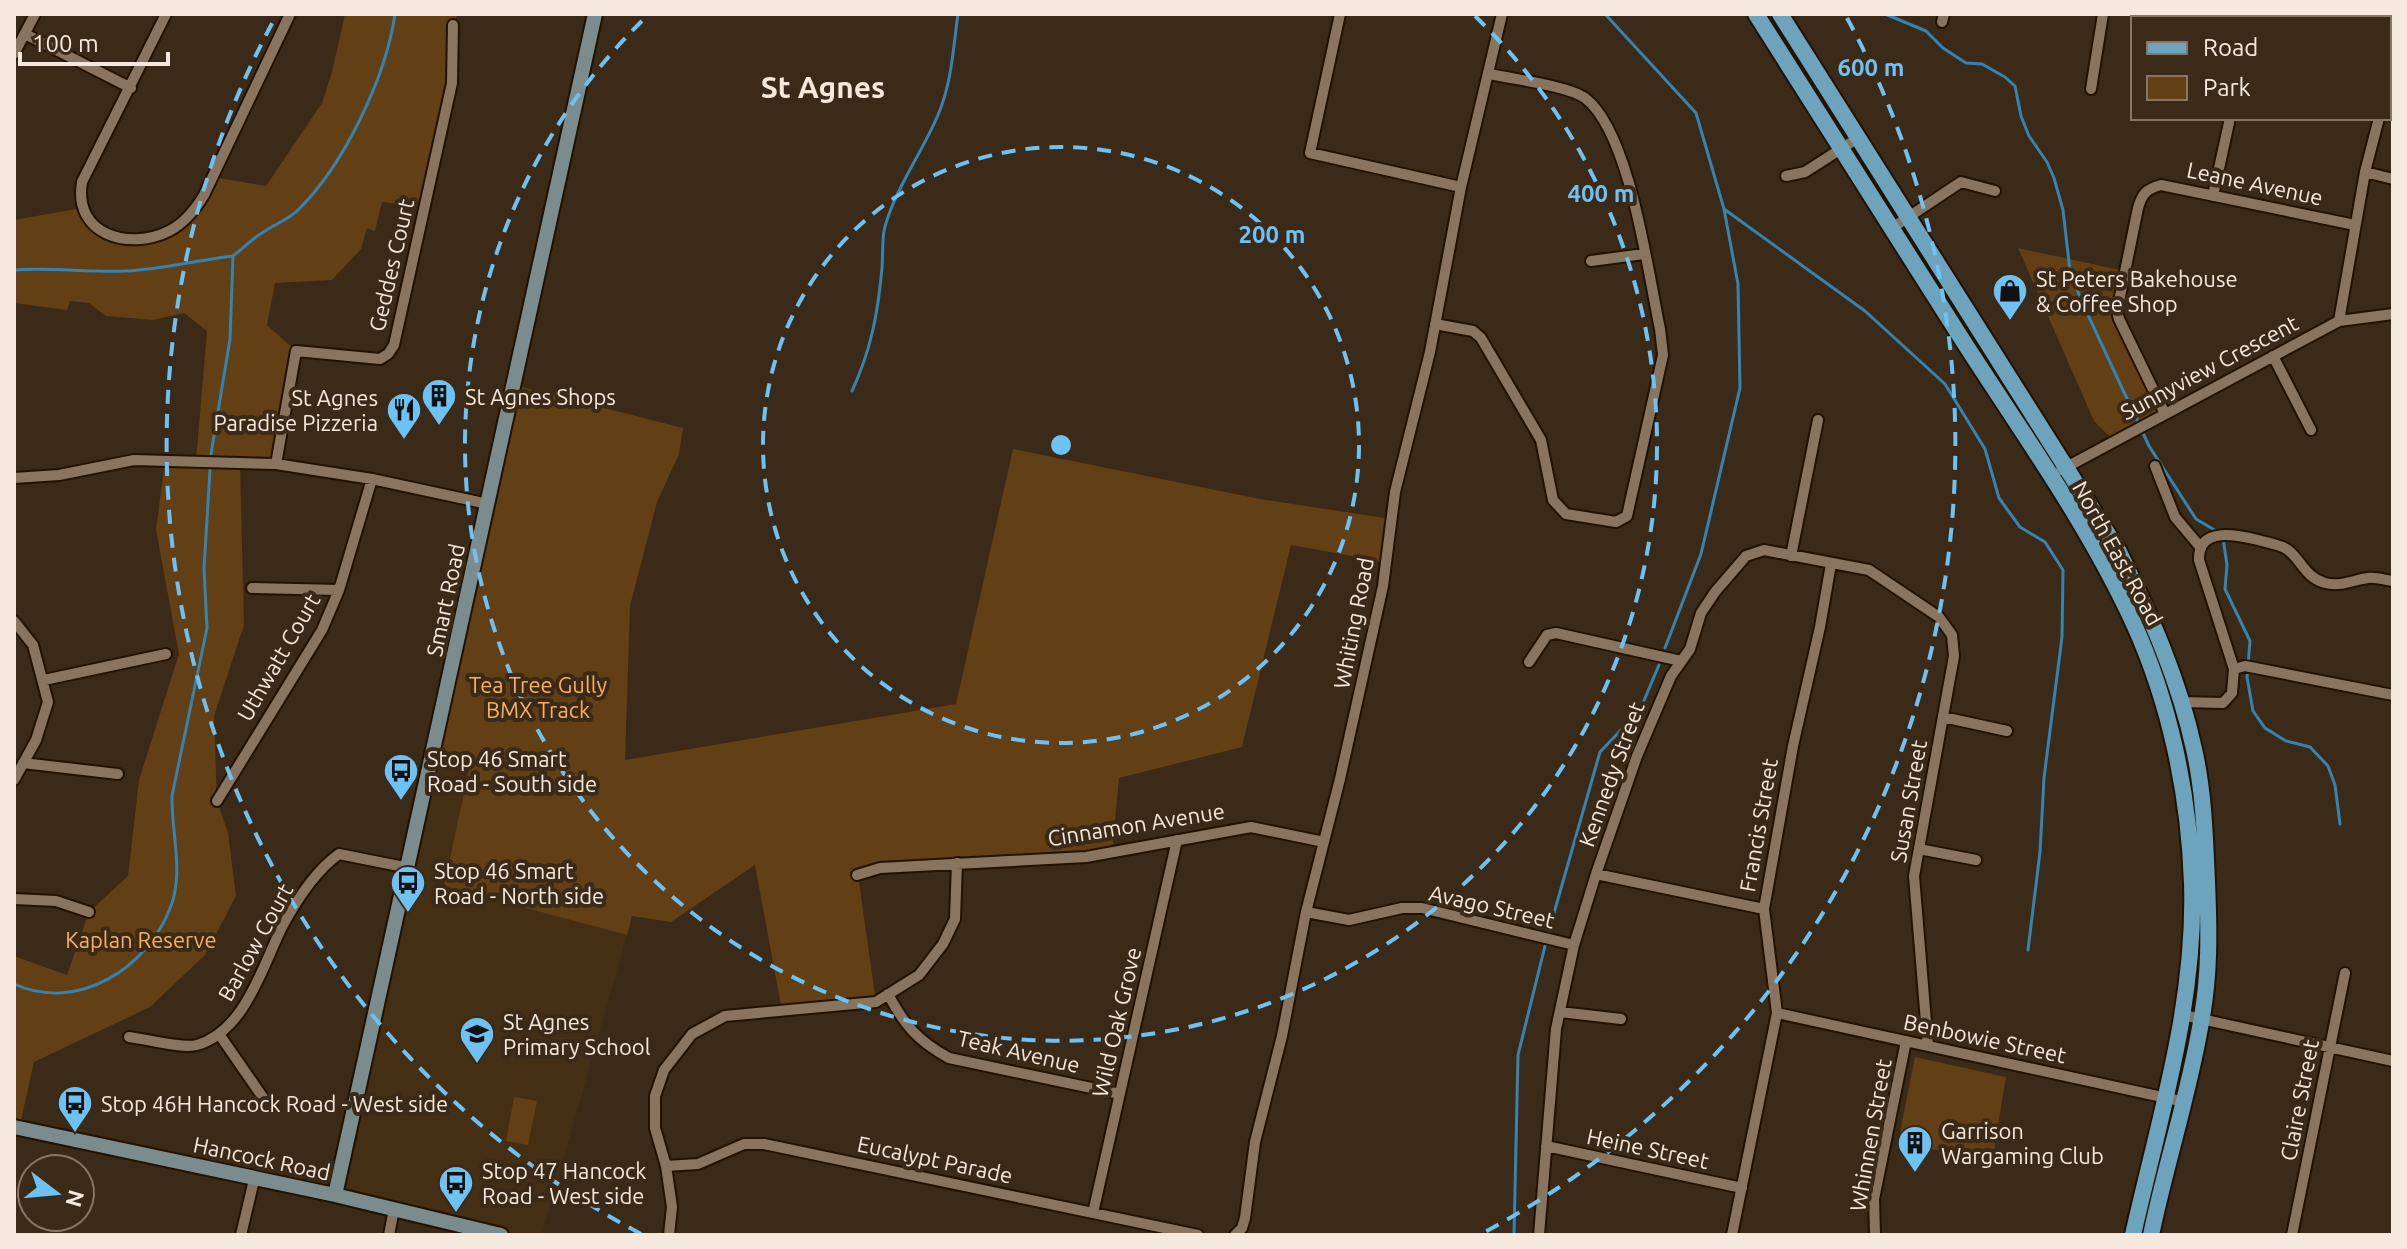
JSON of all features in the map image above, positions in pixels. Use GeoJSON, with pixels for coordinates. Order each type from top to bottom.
{"type":"FeatureCollection","features":[{"type":"Feature","properties":{"kind":"main road","name":"Smart Road"},"geometry":{"type":"LineString","coordinates":[[335,1195],[595,14]]}},
{"type":"Feature","properties":{"kind":"main road","name":"North East Road"},"geometry":{"type":"LineString","coordinates":[[1756,14],[2083,528],[2133,621],[2157,684],[2169,723],[2184,800],[2192,884],[2190,961],[2183,1015],[2166,1098],[2133,1235]]}},
{"type":"Feature","properties":{"kind":"main road","name":"North East Road"},"geometry":{"type":"LineString","coordinates":[[1780,14],[2118,550],[2139,592],[2182,702],[2195,750],[2204,815],[2210,946],[2202,1019],[2185,1102],[2151,1235]]}},
{"type":"Feature","properties":{"kind":"main road","name":"Hancock Road"},"geometry":{"type":"LineString","coordinates":[[14,1127],[335,1195],[501,1235]]}},
{"type":"Feature","properties":{"kind":"street"},"geometry":{"type":"LineString","coordinates":[[14,54],[35,14]]}},
{"type":"Feature","properties":{"kind":"street"},"geometry":{"type":"LineString","coordinates":[[166,14],[82,182],[81,203],[88,219],[99,230],[126,238],[150,238],[179,225],[194,211],[290,14]]}},
{"type":"Feature","properties":{"kind":"street"},"geometry":{"type":"LineString","coordinates":[[1340,14],[1310,153],[1461,187]]}},
{"type":"Feature","properties":{"kind":"street","name":"Whiting Road"},"geometry":{"type":"LineString","coordinates":[[1235,1235],[1242,1228],[1245,1218],[1255,1142],[1383,586],[1395,492],[1502,14]]}},
{"type":"Feature","properties":{"kind":"street"},"geometry":{"type":"LineString","coordinates":[[2091,89],[2103,14]]}},
{"type":"Feature","properties":{"kind":"street","name":"Geddes Court"},"geometry":{"type":"LineString","coordinates":[[276,464],[296,351],[380,359],[394,345],[452,83],[453,25]]}},
{"type":"Feature","properties":{"kind":"street"},"geometry":{"type":"LineString","coordinates":[[25,34],[131,88]]}},
{"type":"Feature","properties":{"kind":"street"},"geometry":{"type":"LineString","coordinates":[[1435,324],[1473,331],[1481,338],[1541,440],[1553,500],[1566,514],[1616,522],[1627,516],[1631,510],[1663,355],[1628,171],[1597,109],[1583,96],[1490,74]]}},
{"type":"Feature","properties":{"kind":"street"},"geometry":{"type":"LineString","coordinates":[[2213,196],[2230,120]]}},
{"type":"Feature","properties":{"kind":"street"},"geometry":{"type":"LineString","coordinates":[[2339,321],[2365,172],[2378,120]]}},
{"type":"Feature","properties":{"kind":"street"},"geometry":{"type":"LineString","coordinates":[[1786,176],[1805,172],[1858,138]]}},
{"type":"Feature","properties":{"kind":"street"},"geometry":{"type":"LineString","coordinates":[[2365,172],[2393,179]]}},
{"type":"Feature","properties":{"kind":"street"},"geometry":{"type":"LineString","coordinates":[[1892,228],[1961,182],[1995,191]]}},
{"type":"Feature","properties":{"kind":"street","name":"Leane Avenue"},"geometry":{"type":"LineString","coordinates":[[2165,414],[2117,311],[2138,208],[2148,189],[2161,185],[2355,225]]}},
{"type":"Feature","properties":{"kind":"street"},"geometry":{"type":"LineString","coordinates":[[1591,261],[1644,254]]}},
{"type":"Feature","properties":{"kind":"street","name":"Sunnyview Crescent"},"geometry":{"type":"LineString","coordinates":[[2050,477],[2339,321],[2393,314]]}},
{"type":"Feature","properties":{"kind":"street"},"geometry":{"type":"LineString","coordinates":[[2273,356],[2311,430]]}},
{"type":"Feature","properties":{"kind":"street"},"geometry":{"type":"LineString","coordinates":[[1791,556],[1818,420]]}},
{"type":"Feature","properties":{"kind":"street"},"geometry":{"type":"LineString","coordinates":[[14,478],[59,475],[134,460],[276,464],[372,479],[488,504]]}},
{"type":"Feature","properties":{"kind":"street"},"geometry":{"type":"LineString","coordinates":[[2155,466],[2175,517],[2201,548]]}},
{"type":"Feature","properties":{"kind":"street","name":"Uthwatt Court"},"geometry":{"type":"LineString","coordinates":[[217,801],[322,630],[339,590],[372,479]]}},
{"type":"Feature","properties":{"kind":"street"},"geometry":{"type":"LineString","coordinates":[[2245,668],[2200,563],[2201,548],[2205,542],[2221,534],[2284,547],[2306,573],[2322,582],[2341,584],[2371,578],[2393,581]]}},
{"type":"Feature","properties":{"kind":"street","name":"Kennedy Street"},"geometry":{"type":"LineString","coordinates":[[1539,1235],[1556,1029],[1574,945],[1637,756],[1671,676],[1690,649],[1701,613],[1746,556],[1764,550],[1869,570],[1939,617]]}},
{"type":"Feature","properties":{"kind":"street","name":"Francis Street"},"geometry":{"type":"LineString","coordinates":[[1732,1235],[1777,1013],[1764,909],[1793,746],[1831,564]]}},
{"type":"Feature","properties":{"kind":"street"},"geometry":{"type":"LineString","coordinates":[[252,588],[339,590]]}},
{"type":"Feature","properties":{"kind":"street","name":"Susan Street"},"geometry":{"type":"LineString","coordinates":[[1928,1046],[1914,876],[1954,656],[1952,635],[1939,617]]}},
{"type":"Feature","properties":{"kind":"street"},"geometry":{"type":"LineString","coordinates":[[14,621],[33,645],[48,702],[36,740],[14,780]]}},
{"type":"Feature","properties":{"kind":"street"},"geometry":{"type":"LineString","coordinates":[[1529,662],[1547,635],[1556,633],[1681,661]]}},
{"type":"Feature","properties":{"kind":"street"},"geometry":{"type":"LineString","coordinates":[[44,680],[166,654]]}},
{"type":"Feature","properties":{"kind":"street"},"geometry":{"type":"LineString","coordinates":[[2182,702],[2223,703],[2245,668]]}},
{"type":"Feature","properties":{"kind":"street"},"geometry":{"type":"LineString","coordinates":[[2245,668],[2393,695]]}},
{"type":"Feature","properties":{"kind":"street"},"geometry":{"type":"LineString","coordinates":[[1943,717],[2007,731]]}},
{"type":"Feature","properties":{"kind":"street"},"geometry":{"type":"LineString","coordinates":[[23,763],[118,774]]}},
{"type":"Feature","properties":{"kind":"street","name":"Cinnamon Avenue"},"geometry":{"type":"LineString","coordinates":[[857,875],[880,868],[1086,857],[1251,827],[1324,842]]}},
{"type":"Feature","properties":{"kind":"street","name":"Wild Oak Grove"},"geometry":{"type":"LineString","coordinates":[[1093,1213],[1177,840]]}},
{"type":"Feature","properties":{"kind":"street"},"geometry":{"type":"LineString","coordinates":[[1919,849],[1976,860]]}},
{"type":"Feature","properties":{"kind":"street","name":"Barlow Court"},"geometry":{"type":"LineString","coordinates":[[129,1037],[195,1046],[219,1034],[234,1021],[284,923],[323,865],[339,854],[409,868]]}},
{"type":"Feature","properties":{"kind":"street"},"geometry":{"type":"LineString","coordinates":[[669,1235],[672,1207],[666,1166],[655,1128],[655,1096],[664,1070],[692,1034],[725,1016],[876,1002],[919,975],[943,944],[955,919],[957,863]]}},
{"type":"Feature","properties":{"kind":"street"},"geometry":{"type":"LineString","coordinates":[[1596,874],[1764,909]]}},
{"type":"Feature","properties":{"kind":"street"},"geometry":{"type":"LineString","coordinates":[[14,899],[56,901],[89,912]]}},
{"type":"Feature","properties":{"kind":"street","name":"Avago Street"},"geometry":{"type":"LineString","coordinates":[[1306,912],[1349,920],[1402,908],[1422,908],[1574,945]]}},
{"type":"Feature","properties":{"kind":"street","name":"Claire Street"},"geometry":{"type":"LineString","coordinates":[[2292,1235],[2345,973]]}},
{"type":"Feature","properties":{"kind":"street","name":"Teak Avenue"},"geometry":{"type":"LineString","coordinates":[[888,994],[904,1022],[925,1045],[949,1058],[1120,1094]]}},
{"type":"Feature","properties":{"kind":"street"},"geometry":{"type":"LineString","coordinates":[[1560,1012],[1621,1019]]}},
{"type":"Feature","properties":{"kind":"street","name":"Benbowie Street"},"geometry":{"type":"LineString","coordinates":[[1777,1013],[2185,1102]]}},
{"type":"Feature","properties":{"kind":"street"},"geometry":{"type":"LineString","coordinates":[[2183,1015],[2393,1061]]}},
{"type":"Feature","properties":{"kind":"street"},"geometry":{"type":"LineString","coordinates":[[219,1034],[264,1099]]}},
{"type":"Feature","properties":{"kind":"street","name":"Whinnen Street"},"geometry":{"type":"LineString","coordinates":[[1875,1235],[1874,1199],[1906,1041]]}},
{"type":"Feature","properties":{"kind":"street","name":"Eucalypt Parade"},"geometry":{"type":"LineString","coordinates":[[666,1166],[698,1164],[744,1144],[764,1144],[1198,1235]]}},
{"type":"Feature","properties":{"kind":"street","name":"Heine Street"},"geometry":{"type":"LineString","coordinates":[[1546,1146],[1742,1188]]}},
{"type":"Feature","properties":{"kind":"street"},"geometry":{"type":"LineString","coordinates":[[241,1235],[254,1180]]}},
{"type":"Feature","properties":{"kind":"street"},"geometry":{"type":"LineString","coordinates":[[389,1235],[394,1209]]}},
{"type":"Feature","properties":{"kind":"shaded area","name":"St Agnes Primary School"},"geometry":{"type":"Polygon","coordinates":[[[432,761],[660,819],[542,1235],[501,1235],[335,1195],[432,761]]]}},
{"type":"Feature","properties":{"kind":"green space","name":"Kaplan Reserve"},"geometry":{"type":"Polygon","coordinates":[[[345,14],[458,14],[453,25],[452,83],[424,207],[382,202],[375,231],[367,228],[361,249],[332,280],[275,283],[267,325],[296,351],[276,464],[240,463],[244,625],[214,716],[217,801],[228,833],[236,896],[205,955],[150,1007],[34,1062],[19,1129],[14,1127],[14,956],[67,975],[89,912],[128,876],[139,780],[179,654],[156,530],[165,461],[196,461],[207,331],[184,313],[153,320],[106,316],[89,303],[70,301],[67,310],[14,303],[14,220],[76,209],[99,230],[150,238],[183,222],[212,177],[266,186],[322,103],[345,14]]]}},
{"type":"Feature","properties":{"kind":"green space"},"geometry":{"type":"Polygon","coordinates":[[[2018,248],[2125,271],[2117,311],[2165,414],[2113,440],[2094,421],[2018,248]]]}},
{"type":"Feature","properties":{"kind":"green space","name":"Tea Tree Gully BMX Track"},"geometry":{"type":"Polygon","coordinates":[[[514,385],[683,428],[679,454],[657,502],[630,606],[625,760],[956,704],[1013,449],[1260,499],[1391,519],[1386,562],[1291,545],[1242,747],[1119,778],[1112,852],[1086,857],[858,875],[876,1002],[782,1011],[755,865],[671,922],[632,916],[627,935],[444,886],[469,770],[432,761],[514,385]]]}},
{"type":"Feature","properties":{"kind":"green space"},"geometry":{"type":"Polygon","coordinates":[[[1915,1057],[2006,1077],[1992,1162],[1898,1142],[1915,1057]]]}},
{"type":"Feature","properties":{"kind":"green space"},"geometry":{"type":"Polygon","coordinates":[[[514,1097],[537,1101],[528,1145],[506,1141],[514,1097]]]}},
{"type":"Feature","properties":{"kind":"waterway"},"geometry":{"type":"LineString","coordinates":[[211,454],[230,339],[233,256],[258,235],[294,214],[331,169],[347,145],[372,92],[383,65],[395,14]]}},
{"type":"Feature","properties":{"kind":"waterway"},"geometry":{"type":"LineString","coordinates":[[852,391],[869,346],[876,316],[884,231],[894,202],[943,103],[958,14]]}},
{"type":"Feature","properties":{"kind":"waterway"},"geometry":{"type":"LineString","coordinates":[[1605,14],[1696,113],[1724,209],[1738,284],[1740,388],[1701,554],[1665,648]]}},
{"type":"Feature","properties":{"kind":"waterway"},"geometry":{"type":"LineString","coordinates":[[1885,14],[1926,31],[1943,48],[1966,63],[1982,64],[2015,86],[2029,136],[2054,178],[2063,210],[2070,271],[2082,302],[2149,446],[2196,519],[2218,532]]}},
{"type":"Feature","properties":{"kind":"waterway"},"geometry":{"type":"LineString","coordinates":[[1724,209],[1865,311],[1945,384],[1985,449],[1999,498],[2020,527],[2045,542],[2063,570],[2062,637],[2044,778],[2040,852],[2028,950]]}},
{"type":"Feature","properties":{"kind":"waterway"},"geometry":{"type":"LineString","coordinates":[[14,270],[127,271],[233,256]]}},
{"type":"Feature","properties":{"kind":"waterway"},"geometry":{"type":"LineString","coordinates":[[14,984],[38,992],[62,993],[108,979],[128,966],[146,948],[171,906],[177,865],[172,796],[207,628],[204,569],[210,470]]}},
{"type":"Feature","properties":{"kind":"waterway"},"geometry":{"type":"LineString","coordinates":[[2223,538],[2227,565],[2225,589],[2250,641],[2247,677],[2253,711],[2265,728],[2286,741],[2310,747],[2328,766],[2335,785],[2340,824]]}},
{"type":"Feature","properties":{"kind":"waterway"},"geometry":{"type":"LineString","coordinates":[[1548,934],[1600,752],[1640,710],[1659,665]]}},
{"type":"Feature","properties":{"kind":"waterway"},"geometry":{"type":"LineString","coordinates":[[1514,1235],[1518,1055],[1546,942]]}},
{"type":"Feature","properties":{"kind":"place","name":"St Peters Bakehouse & Coffee Shop"},"geometry":{"type":"Point","coordinates":[2010,322]}},
{"type":"Feature","properties":{"kind":"place","name":"St Agnes Shops"},"geometry":{"type":"Point","coordinates":[439,427]}},
{"type":"Feature","properties":{"kind":"place","name":"St Agnes Paradise Pizzeria"},"geometry":{"type":"Point","coordinates":[404,441]}},
{"type":"Feature","properties":{"kind":"place","name":"Stop 46 Smart Road - South side"},"geometry":{"type":"Point","coordinates":[401,802]}},
{"type":"Feature","properties":{"kind":"place","name":"Stop 46 Smart Road - North side"},"geometry":{"type":"Point","coordinates":[408,914]}},
{"type":"Feature","properties":{"kind":"place","name":"St Agnes Primary School"},"geometry":{"type":"Point","coordinates":[477,1065]}},
{"type":"Feature","properties":{"kind":"place","name":"Stop 46H Hancock Road - West side"},"geometry":{"type":"Point","coordinates":[75,1134]}},
{"type":"Feature","properties":{"kind":"place","name":"Garrison Wargaming Club"},"geometry":{"type":"Point","coordinates":[1915,1174]}},
{"type":"Feature","properties":{"kind":"place","name":"Stop 47 Hancock Road - West side"},"geometry":{"type":"Point","coordinates":[456,1214]}},
{"type":"Feature","properties":{"kind":"district","name":"St Agnes"},"geometry":{"type":"Point","coordinates":[823,87]}}]}
